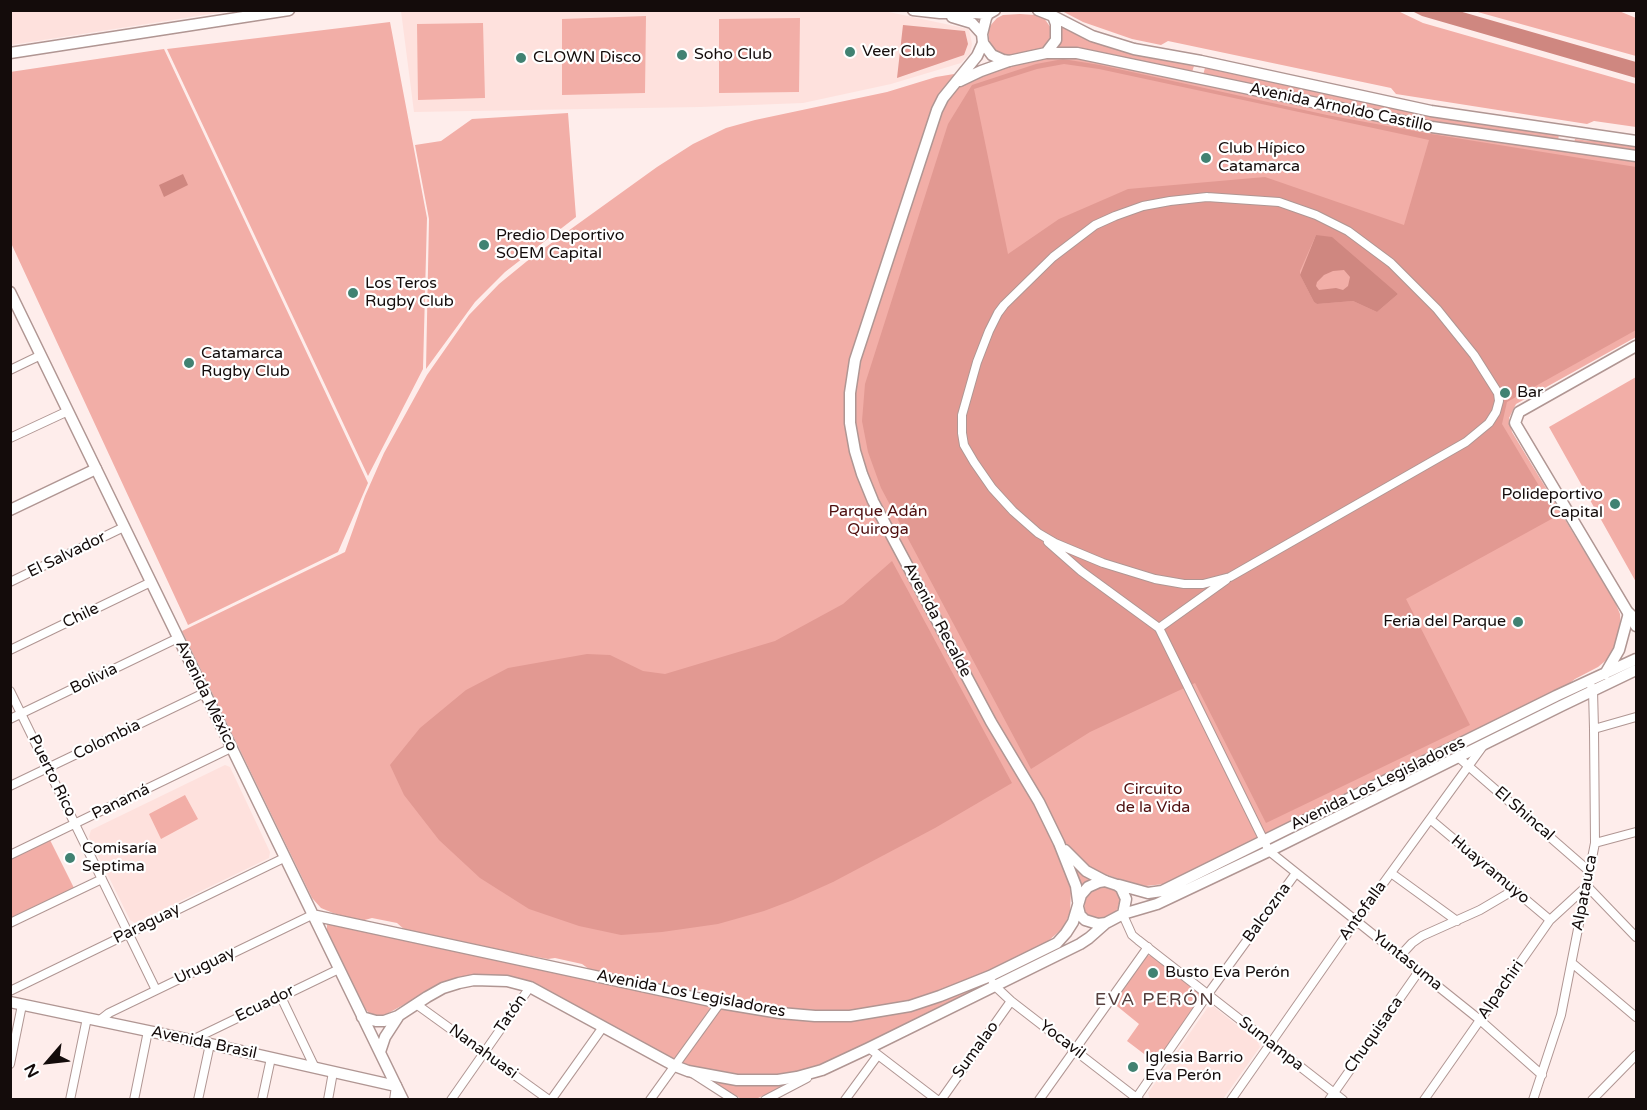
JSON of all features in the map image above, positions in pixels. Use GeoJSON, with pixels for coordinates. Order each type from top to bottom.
{"type":"FeatureCollection","features":[{"type":"Feature","properties":{"kind":"main road"},"geometry":{"type":"LineString","coordinates":[[10,53],[289,10]]}},
{"type":"Feature","properties":{"kind":"main road"},"geometry":{"type":"LineString","coordinates":[[913,10],[940,14],[972,23],[992,55],[1009,61]]}},
{"type":"Feature","properties":{"kind":"main road"},"geometry":{"type":"LineString","coordinates":[[940,14],[990,12]]}},
{"type":"Feature","properties":{"kind":"main road","name":"Avenida Recalde"},"geometry":{"type":"LineString","coordinates":[[990,12],[984,24],[983,38],[977,56],[942,98],[937,110],[855,360],[850,393],[850,423],[857,459],[873,501],[991,722],[1040,802],[1076,886],[1078,904]]}},
{"type":"Feature","properties":{"kind":"main road"},"geometry":{"type":"LineString","coordinates":[[1045,12],[1056,24],[1056,40],[1046,53]]}},
{"type":"Feature","properties":{"kind":"main road","name":"Avenida Arnoldo Castillo"},"geometry":{"type":"LineString","coordinates":[[1045,12],[1092,36],[1134,49],[1201,61],[1431,111],[1636,141]]}},
{"type":"Feature","properties":{"kind":"main road","name":"Avenida Arnoldo Castillo"},"geometry":{"type":"LineString","coordinates":[[1009,61],[1046,53],[1077,53],[1431,127],[1636,156]]}},
{"type":"Feature","properties":{"kind":"main road","name":"Avenida Recalde"},"geometry":{"type":"LineString","coordinates":[[957,82],[1009,61]]}},
{"type":"Feature","properties":{"kind":"main road","name":"Avenida México"},"geometry":{"type":"LineString","coordinates":[[12,297],[403,1100]]}},
{"type":"Feature","properties":{"kind":"main road"},"geometry":{"type":"LineString","coordinates":[[1636,346],[1518,412],[1515,419],[1516,426],[1633,617],[1636,626]]}},
{"type":"Feature","properties":{"kind":"main road"},"geometry":{"type":"LineString","coordinates":[[10,510],[96,469]]}},
{"type":"Feature","properties":{"kind":"main road"},"geometry":{"type":"LineString","coordinates":[[1605,674],[1619,650],[1633,617]]}},
{"type":"Feature","properties":{"kind":"main road","name":"Avenida Los Legisladores"},"geometry":{"type":"LineString","coordinates":[[1118,885],[1148,893],[1162,891],[1266,846],[1484,744],[1591,686],[1605,674],[1636,659]]}},
{"type":"Feature","properties":{"kind":"main road","name":"Avenida Los Legisladores"},"geometry":{"type":"LineString","coordinates":[[1123,915],[1157,904],[1498,725],[1636,670]]}},
{"type":"Feature","properties":{"kind":"main road","name":"Avenida Recalde"},"geometry":{"type":"LineString","coordinates":[[1059,843],[1086,871],[1105,881]]}},
{"type":"Feature","properties":{"kind":"main road"},"geometry":{"type":"LineString","coordinates":[[1105,881],[1118,885],[1125,895],[1126,904],[1123,915],[1098,924],[1088,922],[1080,915],[1078,904],[1081,895],[1088,887],[1105,881]]}},
{"type":"Feature","properties":{"kind":"main road","name":"Avenida Los Legisladores"},"geometry":{"type":"LineString","coordinates":[[363,1017],[384,1021],[398,1016],[443,988],[459,983],[474,980],[507,981],[530,987],[688,1071],[737,1080],[797,1077],[873,1051],[1057,943],[1073,922],[1078,904]]}},
{"type":"Feature","properties":{"kind":"main road","name":"Avenida Los Legisladores"},"geometry":{"type":"LineString","coordinates":[[312,915],[720,1003],[803,1015],[850,1016],[910,1006],[993,981],[1080,944],[1106,923]]}},
{"type":"Feature","properties":{"kind":"main road","name":"Avenida Brasil"},"geometry":{"type":"LineString","coordinates":[[16,1003],[396,1086]]}},
{"type":"Feature","properties":{"kind":"main road","name":"Avenida Los Legisladores"},"geometry":{"type":"LineString","coordinates":[[380,1052],[385,1037],[398,1016]]}},
{"type":"Feature","properties":{"kind":"street"},"geometry":{"type":"LineString","coordinates":[[1159,628],[1230,577],[1466,441],[1489,423],[1496,412],[1499,401],[1498,393],[1474,355],[1437,309],[1391,263],[1348,231],[1316,215],[1279,202],[1207,197],[1170,201],[1143,207],[1095,225],[1053,257],[1004,305],[989,331],[977,362],[962,415],[964,446],[992,488],[1013,511],[1081,571],[1159,628],[1266,846]]}},
{"type":"Feature","properties":{"kind":"street"},"geometry":{"type":"LineString","coordinates":[[10,370],[41,356]]}},
{"type":"Feature","properties":{"kind":"street"},"geometry":{"type":"LineString","coordinates":[[10,438],[68,411]]}},
{"type":"Feature","properties":{"kind":"street","name":"El Salvador"},"geometry":{"type":"LineString","coordinates":[[10,582],[124,527]]}},
{"type":"Feature","properties":{"kind":"street"},"geometry":{"type":"LineString","coordinates":[[1038,533],[1055,543],[1103,563],[1155,579],[1184,584],[1203,584],[1230,577]]}},
{"type":"Feature","properties":{"kind":"street","name":"Chile"},"geometry":{"type":"LineString","coordinates":[[10,650],[151,582]]}},
{"type":"Feature","properties":{"kind":"street","name":"Bolivia"},"geometry":{"type":"LineString","coordinates":[[10,719],[178,638]]}},
{"type":"Feature","properties":{"kind":"street","name":"Alpatauca"},"geometry":{"type":"LineString","coordinates":[[1533,1100],[1561,1015],[1595,843],[1594,729],[1591,686]]}},
{"type":"Feature","properties":{"kind":"street","name":"Puerto Rico"},"geometry":{"type":"LineString","coordinates":[[10,691],[156,990]]}},
{"type":"Feature","properties":{"kind":"street","name":"Colombia"},"geometry":{"type":"LineString","coordinates":[[10,786],[204,693]]}},
{"type":"Feature","properties":{"kind":"street"},"geometry":{"type":"LineString","coordinates":[[1594,729],[1636,719]]}},
{"type":"Feature","properties":{"kind":"street","name":"Antofalla"},"geometry":{"type":"LineString","coordinates":[[1231,1100],[1356,921],[1498,725]]}},
{"type":"Feature","properties":{"kind":"street","name":"Panamá"},"geometry":{"type":"LineString","coordinates":[[10,855],[231,748]]}},
{"type":"Feature","properties":{"kind":"street","name":"El Shincal"},"geometry":{"type":"LineString","coordinates":[[1458,757],[1590,871]]}},
{"type":"Feature","properties":{"kind":"street","name":"Huayramuyo"},"geometry":{"type":"LineString","coordinates":[[1430,819],[1550,920]]}},
{"type":"Feature","properties":{"kind":"street"},"geometry":{"type":"LineString","coordinates":[[1595,843],[1636,832]]}},
{"type":"Feature","properties":{"kind":"street","name":"Yuntasuma"},"geometry":{"type":"LineString","coordinates":[[1266,846],[1296,873],[1480,1020],[1542,1075]]}},
{"type":"Feature","properties":{"kind":"street","name":"Paraguay"},"geometry":{"type":"LineString","coordinates":[[10,991],[284,858]]}},
{"type":"Feature","properties":{"kind":"street","name":"Balcozna"},"geometry":{"type":"LineString","coordinates":[[1137,1099],[1208,994],[1296,873]]}},
{"type":"Feature","properties":{"kind":"street"},"geometry":{"type":"LineString","coordinates":[[1391,873],[1457,921]]}},
{"type":"Feature","properties":{"kind":"street"},"geometry":{"type":"LineString","coordinates":[[10,923],[102,879]]}},
{"type":"Feature","properties":{"kind":"street"},"geometry":{"type":"LineString","coordinates":[[1587,886],[1636,937]]}},
{"type":"Feature","properties":{"kind":"street","name":"Alpachiri"},"geometry":{"type":"LineString","coordinates":[[1424,1100],[1550,920],[1587,886]]}},
{"type":"Feature","properties":{"kind":"street"},"geometry":{"type":"LineString","coordinates":[[1400,956],[1422,936],[1480,910],[1514,890]]}},
{"type":"Feature","properties":{"kind":"street","name":"Uruguay"},"geometry":{"type":"LineString","coordinates":[[100,1020],[109,1013],[312,915]]}},
{"type":"Feature","properties":{"kind":"street","name":"Sumampa"},"geometry":{"type":"LineString","coordinates":[[1123,915],[1132,935],[1271,1043],[1331,1096],[1343,1100]]}},
{"type":"Feature","properties":{"kind":"street"},"geometry":{"type":"LineString","coordinates":[[1630,930],[1636,922]]}},
{"type":"Feature","properties":{"kind":"street"},"geometry":{"type":"LineString","coordinates":[[1039,1100],[1148,947]]}},
{"type":"Feature","properties":{"kind":"street"},"geometry":{"type":"LineString","coordinates":[[1572,963],[1636,1017]]}},
{"type":"Feature","properties":{"kind":"street","name":"Ecuador"},"geometry":{"type":"LineString","coordinates":[[192,1040],[339,969]]}},
{"type":"Feature","properties":{"kind":"street","name":"Chuquisaca"},"geometry":{"type":"LineString","coordinates":[[1331,1096],[1419,971]]}},
{"type":"Feature","properties":{"kind":"street","name":"Yocavil"},"geometry":{"type":"LineString","coordinates":[[993,981],[1011,1001],[1137,1099]]}},
{"type":"Feature","properties":{"kind":"street","name":"Tatón"},"geometry":{"type":"LineString","coordinates":[[451,1100],[530,987]]}},
{"type":"Feature","properties":{"kind":"street"},"geometry":{"type":"LineString","coordinates":[[281,997],[315,1068]]}},
{"type":"Feature","properties":{"kind":"street","name":"Sumalao"},"geometry":{"type":"LineString","coordinates":[[939,1100],[1011,1001]]}},
{"type":"Feature","properties":{"kind":"street"},"geometry":{"type":"LineString","coordinates":[[10,1064],[16,1003]]}},
{"type":"Feature","properties":{"kind":"street"},"geometry":{"type":"LineString","coordinates":[[650,1100],[720,1003]]}},
{"type":"Feature","properties":{"kind":"street","name":"Nanahuasi"},"geometry":{"type":"LineString","coordinates":[[416,1004],[550,1100]]}},
{"type":"Feature","properties":{"kind":"street"},"geometry":{"type":"LineString","coordinates":[[70,1100],[87,1018]]}},
{"type":"Feature","properties":{"kind":"street"},"geometry":{"type":"LineString","coordinates":[[550,1100],[603,1027]]}},
{"type":"Feature","properties":{"kind":"street"},"geometry":{"type":"LineString","coordinates":[[134,1100],[147,1030]]}},
{"type":"Feature","properties":{"kind":"street"},"geometry":{"type":"LineString","coordinates":[[198,1100],[210,1044]]}},
{"type":"Feature","properties":{"kind":"street"},"geometry":{"type":"LineString","coordinates":[[845,1100],[873,1051],[939,1100]]}},
{"type":"Feature","properties":{"kind":"street"},"geometry":{"type":"LineString","coordinates":[[1592,1100],[1636,1055]]}},
{"type":"Feature","properties":{"kind":"street"},"geometry":{"type":"LineString","coordinates":[[262,1100],[271,1058]]}},
{"type":"Feature","properties":{"kind":"street"},"geometry":{"type":"LineString","coordinates":[[765,1100],[822,1070]]}},
{"type":"Feature","properties":{"kind":"street"},"geometry":{"type":"LineString","coordinates":[[688,1071],[734,1100]]}},
{"type":"Feature","properties":{"kind":"street"},"geometry":{"type":"LineString","coordinates":[[328,1100],[333,1072]]}},
{"type":"Feature","properties":{"kind":"street"},"geometry":{"type":"LineString","coordinates":[[394,1100],[396,1086]]}},
{"type":"Feature","properties":{"kind":"shaded area"},"geometry":{"type":"Polygon","coordinates":[[[11,10],[230,10],[230,11],[11,45],[11,10]]]}},
{"type":"Feature","properties":{"kind":"shaded area"},"geometry":{"type":"Polygon","coordinates":[[[401,11],[884,11],[969,29],[972,44],[970,54],[961,63],[891,84],[803,103],[414,112],[401,11]]]}},
{"type":"Feature","properties":{"kind":"shaded area"},"geometry":{"type":"Polygon","coordinates":[[[1412,11],[1459,11],[1636,62],[1636,78],[1422,16],[1412,11]]]}},
{"type":"Feature","properties":{"kind":"shaded area"},"geometry":{"type":"Polygon","coordinates":[[[903,25],[965,31],[968,44],[964,55],[897,78],[903,25]]]}},
{"type":"Feature","properties":{"kind":"shaded area"},"geometry":{"type":"Polygon","coordinates":[[[1063,59],[1100,65],[1327,115],[1636,167],[1636,330],[1507,402],[1502,424],[1557,516],[1406,599],[1470,725],[1266,823],[1195,683],[1090,732],[1031,769],[881,488],[868,452],[862,421],[865,384],[948,124],[972,85],[1036,64],[1063,59]],[[1064,64],[1037,69],[974,89],[1008,254],[1059,219],[1128,189],[1265,177],[1404,225],[1429,140],[1099,69],[1064,64]],[[1316,235],[1300,271],[1314,302],[1317,304],[1353,301],[1377,312],[1398,294],[1316,235]]]}},
{"type":"Feature","properties":{"kind":"shaded area"},"geometry":{"type":"Polygon","coordinates":[[[183,174],[188,185],[164,197],[159,185],[183,174]]]}},
{"type":"Feature","properties":{"kind":"shaded area"},"geometry":{"type":"Polygon","coordinates":[[[1316,235],[1332,237],[1398,294],[1377,312],[1353,301],[1317,304],[1300,275],[1316,235]],[[1344,270],[1333,271],[1324,275],[1316,286],[1319,290],[1336,288],[1343,290],[1348,286],[1350,277],[1344,270]]]}},
{"type":"Feature","properties":{"kind":"shaded area"},"geometry":{"type":"Polygon","coordinates":[[[892,561],[1012,783],[935,828],[833,882],[793,900],[718,924],[662,932],[621,935],[579,926],[529,909],[480,878],[439,840],[404,795],[390,765],[420,728],[466,690],[508,668],[587,654],[610,655],[643,671],[665,674],[775,641],[843,604],[892,561]]]}},
{"type":"Feature","properties":{"kind":"shaded area"},"geometry":{"type":"Polygon","coordinates":[[[225,765],[230,767],[270,852],[269,858],[135,923],[130,920],[89,837],[91,830],[225,765]]]}},
{"type":"Feature","properties":{"kind":"shaded area"},"geometry":{"type":"Polygon","coordinates":[[[1213,1006],[1258,1042],[1260,1047],[1223,1099],[1150,1099],[1148,1093],[1208,1007],[1213,1006]]]}},
{"type":"Feature","properties":{"kind":"green space"},"geometry":{"type":"Polygon","coordinates":[[[1062,11],[1398,11],[1423,23],[1636,84],[1636,127],[1594,121],[1587,124],[1396,94],[1391,88],[1168,41],[1161,45],[1132,39],[1083,22],[1062,11]]]}},
{"type":"Feature","properties":{"kind":"green space"},"geometry":{"type":"Polygon","coordinates":[[[1474,11],[1619,11],[1636,18],[1636,56],[1474,11]]]}},
{"type":"Feature","properties":{"kind":"green space"},"geometry":{"type":"Polygon","coordinates":[[[1020,14],[1044,18],[1051,28],[1051,40],[1040,50],[1014,56],[999,55],[990,45],[988,32],[990,26],[1003,15],[1020,14]]]}},
{"type":"Feature","properties":{"kind":"green space"},"geometry":{"type":"Polygon","coordinates":[[[646,16],[645,93],[562,95],[562,19],[646,16]]]}},
{"type":"Feature","properties":{"kind":"green space"},"geometry":{"type":"Polygon","coordinates":[[[800,18],[799,92],[719,93],[719,19],[800,18]]]}},
{"type":"Feature","properties":{"kind":"green space","name":"Los Teros Rugby Club"},"geometry":{"type":"Polygon","coordinates":[[[390,22],[427,218],[423,369],[368,476],[167,49],[390,22]]]}},
{"type":"Feature","properties":{"kind":"green space"},"geometry":{"type":"Polygon","coordinates":[[[483,23],[485,98],[418,100],[417,24],[483,23]]]}},
{"type":"Feature","properties":{"kind":"green space"},"geometry":{"type":"Polygon","coordinates":[[[1062,26],[1106,46],[1194,66],[1192,72],[1085,49],[1059,47],[1062,26]]]}},
{"type":"Feature","properties":{"kind":"green space","name":"Catamarca Rugby Club"},"geometry":{"type":"Polygon","coordinates":[[[164,49],[368,483],[338,552],[188,625],[11,243],[10,72],[164,49]]]}},
{"type":"Feature","properties":{"kind":"green space","name":"Parque Adán Quiroga"},"geometry":{"type":"Polygon","coordinates":[[[1063,56],[1097,61],[1431,131],[1636,162],[1636,337],[1516,404],[1509,418],[1512,432],[1615,602],[1620,614],[1621,628],[1610,657],[1566,686],[1164,884],[1146,886],[1102,873],[1071,891],[1070,913],[1063,928],[1046,943],[989,972],[950,987],[913,1000],[876,1008],[842,1012],[799,1010],[736,1001],[729,995],[702,989],[694,992],[589,969],[582,964],[555,958],[526,955],[405,930],[397,923],[372,918],[361,921],[321,908],[312,898],[182,631],[345,552],[365,496],[384,453],[427,375],[469,315],[499,284],[532,257],[657,167],[693,144],[726,128],[755,120],[887,92],[936,77],[1063,56]]]}},
{"type":"Feature","properties":{"kind":"green space"},"geometry":{"type":"Polygon","coordinates":[[[1205,68],[1418,112],[1559,134],[1558,141],[1446,125],[1203,75],[1205,68]]]}},
{"type":"Feature","properties":{"kind":"green space","name":"Predio Deportivo SOEM Capital"},"geometry":{"type":"Polygon","coordinates":[[[568,113],[576,217],[505,272],[475,302],[426,369],[429,219],[415,145],[441,141],[472,119],[568,113]]]}},
{"type":"Feature","properties":{"kind":"green space"},"geometry":{"type":"Polygon","coordinates":[[[1575,139],[1636,145],[1636,152],[1574,143],[1575,139]]]}},
{"type":"Feature","properties":{"kind":"green space","name":"Polideportivo Capital"},"geometry":{"type":"Polygon","coordinates":[[[1636,377],[1636,582],[1549,427],[1636,377]]]}},
{"type":"Feature","properties":{"kind":"green space"},"geometry":{"type":"Polygon","coordinates":[[[185,795],[198,819],[161,839],[149,814],[185,795]]]}},
{"type":"Feature","properties":{"kind":"green space"},"geometry":{"type":"Polygon","coordinates":[[[50,840],[74,888],[11,919],[11,859],[50,840]]]}},
{"type":"Feature","properties":{"kind":"green space"},"geometry":{"type":"Polygon","coordinates":[[[1103,887],[1113,889],[1118,893],[1120,899],[1118,908],[1109,917],[1099,919],[1089,917],[1084,910],[1085,900],[1095,889],[1103,887]]]}},
{"type":"Feature","properties":{"kind":"green space"},"geometry":{"type":"Polygon","coordinates":[[[329,923],[704,1004],[850,1020],[911,1010],[983,984],[985,986],[837,1059],[778,1076],[740,1075],[691,1066],[672,1059],[510,977],[475,975],[425,993],[383,1016],[373,1016],[366,1010],[327,931],[329,923]]]}},
{"type":"Feature","properties":{"kind":"green space"},"geometry":{"type":"Polygon","coordinates":[[[1147,955],[1153,956],[1197,990],[1201,996],[1156,1063],[1127,1041],[1139,1024],[1112,1002],[1147,955]]]}},
{"type":"Feature","properties":{"kind":"green space"},"geometry":{"type":"Polygon","coordinates":[[[708,1079],[790,1083],[756,1099],[743,1100],[708,1079]]]}},
{"type":"Feature","properties":{"kind":"place","name":"Veer Club"},"geometry":{"type":"Point","coordinates":[850,52]}},
{"type":"Feature","properties":{"kind":"place","name":"Soho Club"},"geometry":{"type":"Point","coordinates":[682,55]}},
{"type":"Feature","properties":{"kind":"place","name":"CLOWN Disco"},"geometry":{"type":"Point","coordinates":[521,58]}},
{"type":"Feature","properties":{"kind":"place","name":"Club Hípico Catamarca"},"geometry":{"type":"Point","coordinates":[1206,158]}},
{"type":"Feature","properties":{"kind":"place","name":"Predio Deportivo SOEM Capital"},"geometry":{"type":"Point","coordinates":[484,245]}},
{"type":"Feature","properties":{"kind":"place","name":"Los Teros Rugby Club"},"geometry":{"type":"Point","coordinates":[353,293]}},
{"type":"Feature","properties":{"kind":"place","name":"Catamarca Rugby Club"},"geometry":{"type":"Point","coordinates":[189,363]}},
{"type":"Feature","properties":{"kind":"place","name":"Bar"},"geometry":{"type":"Point","coordinates":[1505,393]}},
{"type":"Feature","properties":{"kind":"place","name":"Polideportivo Capital"},"geometry":{"type":"Point","coordinates":[1615,504]}},
{"type":"Feature","properties":{"kind":"place","name":"Feria del Parque"},"geometry":{"type":"Point","coordinates":[1518,622]}},
{"type":"Feature","properties":{"kind":"place","name":"Comisaría Septima"},"geometry":{"type":"Point","coordinates":[70,858]}},
{"type":"Feature","properties":{"kind":"place","name":"Busto Eva Perón"},"geometry":{"type":"Point","coordinates":[1153,973]}},
{"type":"Feature","properties":{"kind":"place","name":"Iglesia Barrio Eva Perón"},"geometry":{"type":"Point","coordinates":[1133,1067]}},
{"type":"Feature","properties":{"kind":"district","name":"EVA PERÓN"},"geometry":{"type":"Point","coordinates":[1155,1000]}},
{"type":"Feature","properties":{"kind":"park label","name":"Circuito de la Vida"},"geometry":{"type":"Point","coordinates":[1153,799]}}]}
